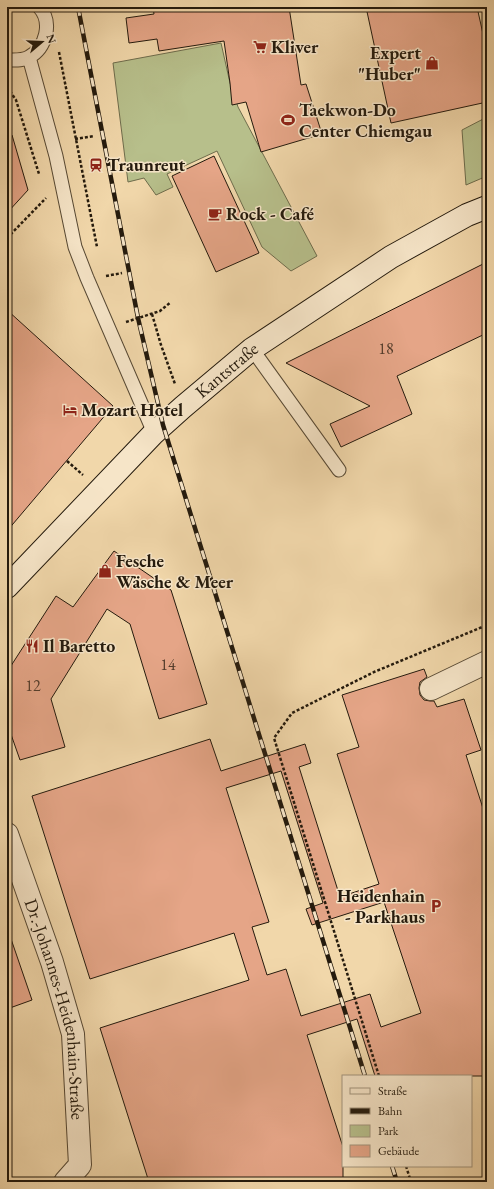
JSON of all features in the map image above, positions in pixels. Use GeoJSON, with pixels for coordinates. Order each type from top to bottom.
{"type":"FeatureCollection","features":[{"type":"Feature","properties":{"kind":"main road","name":"Kantstraße"},"geometry":{"type":"LineString","coordinates":[[7,587],[154,434],[183,407],[252,349],[391,257],[467,215],[487,207]]}},
{"type":"Feature","properties":{"kind":"main road"},"geometry":{"type":"LineString","coordinates":[[431,689],[487,662]]}},
{"type":"Feature","properties":{"kind":"main road","name":"Dr.-Johannes-Heidenhain-Straße"},"geometry":{"type":"LineString","coordinates":[[7,834],[52,962],[73,1034],[80,1165],[65,1182]]}},
{"type":"Feature","properties":{"kind":"lane"},"geometry":{"type":"LineString","coordinates":[[7,60],[18,60],[29,57],[38,50],[44,41],[46,19],[39,7]]}},
{"type":"Feature","properties":{"kind":"lane"},"geometry":{"type":"LineString","coordinates":[[29,57],[56,156],[75,248],[154,434]]}},
{"type":"Feature","properties":{"kind":"lane"},"geometry":{"type":"LineString","coordinates":[[252,349],[339,470]]}},
{"type":"Feature","properties":{"kind":"path"},"geometry":{"type":"LineString","coordinates":[[58,48],[98,254]]}},
{"type":"Feature","properties":{"kind":"path"},"geometry":{"type":"LineString","coordinates":[[7,87],[16,100],[39,176]]}},
{"type":"Feature","properties":{"kind":"path"},"geometry":{"type":"LineString","coordinates":[[75,139],[94,136]]}},
{"type":"Feature","properties":{"kind":"path"},"geometry":{"type":"LineString","coordinates":[[7,238],[46,198],[44,191]]}},
{"type":"Feature","properties":{"kind":"path"},"geometry":{"type":"LineString","coordinates":[[103,277],[122,273]]}},
{"type":"Feature","properties":{"kind":"path"},"geometry":{"type":"LineString","coordinates":[[124,323],[160,311],[171,302]]}},
{"type":"Feature","properties":{"kind":"path"},"geometry":{"type":"LineString","coordinates":[[152,314],[161,345],[183,407]]}},
{"type":"Feature","properties":{"kind":"path"},"geometry":{"type":"LineString","coordinates":[[378,1075],[274,738],[292,713],[374,672],[487,625]]}},
{"type":"Feature","properties":{"kind":"path"},"geometry":{"type":"LineString","coordinates":[[406,1167],[411,1182]]}},
{"type":"Feature","properties":{"kind":"green space"},"geometry":{"type":"Polygon","coordinates":[[[221,43],[230,83],[238,107],[317,256],[291,271],[262,247],[217,151],[167,174],[173,187],[156,195],[144,178],[128,182],[113,63],[221,43]]]}},
{"type":"Feature","properties":{"kind":"green space"},"geometry":{"type":"Polygon","coordinates":[[[487,117],[487,176],[466,185],[462,130],[487,117]]]}},
{"type":"Feature","properties":{"kind":"building","name":"Kliver"},"geometry":{"type":"Polygon","coordinates":[[[153,7],[289,7],[301,85],[306,84],[322,134],[261,152],[246,102],[232,105],[224,41],[159,51],[157,39],[129,43],[126,18],[154,14],[153,7]]]}},
{"type":"Feature","properties":{"kind":"building","name":"Expert \"Huber\""},"geometry":{"type":"Polygon","coordinates":[[[366,7],[477,7],[487,52],[487,102],[391,123],[366,7]]]}},
{"type":"Feature","properties":{"kind":"building"},"geometry":{"type":"Polygon","coordinates":[[[12,135],[28,190],[7,213],[7,136],[12,135]]]}},
{"type":"Feature","properties":{"kind":"building","name":"Rock - Café"},"geometry":{"type":"Polygon","coordinates":[[[214,156],[259,253],[216,272],[172,176],[214,156]]]}},
{"type":"Feature","properties":{"kind":"building"},"geometry":{"type":"Polygon","coordinates":[[[487,262],[487,333],[397,376],[412,414],[341,447],[330,424],[370,406],[286,363],[487,262]]]}},
{"type":"Feature","properties":{"kind":"building"},"geometry":{"type":"Polygon","coordinates":[[[7,310],[113,406],[7,531],[7,310]]]}},
{"type":"Feature","properties":{"kind":"building"},"geometry":{"type":"Polygon","coordinates":[[[114,551],[171,590],[207,704],[159,719],[130,624],[107,609],[51,699],[65,747],[20,760],[7,723],[7,672],[56,596],[73,607],[114,551]]]}},
{"type":"Feature","properties":{"kind":"building"},"geometry":{"type":"Polygon","coordinates":[[[424,669],[427,677],[420,682],[419,688],[420,695],[424,700],[434,701],[437,707],[464,699],[481,750],[466,755],[487,821],[487,1076],[375,1075],[357,1019],[307,1035],[342,1144],[343,1182],[149,1182],[100,1028],[249,980],[234,933],[90,979],[32,796],[210,739],[221,771],[305,744],[311,763],[299,767],[340,897],[379,884],[337,754],[359,747],[342,695],[424,669]],[[281,771],[226,788],[269,922],[252,927],[267,975],[286,969],[301,1016],[370,994],[381,1027],[421,1013],[384,902],[312,925],[306,909],[323,903],[281,771]]]}},
{"type":"Feature","properties":{"kind":"building"},"geometry":{"type":"Polygon","coordinates":[[[7,936],[10,936],[32,1000],[7,1009],[7,936]]]}},
{"type":"Feature","properties":{"kind":"railway"},"geometry":{"type":"LineString","coordinates":[[78,7],[138,318],[163,425],[365,1075]]}},
{"type":"Feature","properties":{"kind":"railway"},"geometry":{"type":"LineString","coordinates":[[392,1167],[397,1182]]}},
{"type":"Feature","properties":{"kind":"place","name":"Kliver"},"geometry":{"type":"Point","coordinates":[260,47]}},
{"type":"Feature","properties":{"kind":"place","name":"Expert \"Huber\""},"geometry":{"type":"Point","coordinates":[432,63]}},
{"type":"Feature","properties":{"kind":"place","name":"Taekwon-Do Center Chiemgau"},"geometry":{"type":"Point","coordinates":[288,120]}},
{"type":"Feature","properties":{"kind":"place","name":"Traunreut"},"geometry":{"type":"Point","coordinates":[96,165]}},
{"type":"Feature","properties":{"kind":"place","name":"Rock - Café"},"geometry":{"type":"Point","coordinates":[215,214]}},
{"type":"Feature","properties":{"kind":"place","name":"Mozart Hotel"},"geometry":{"type":"Point","coordinates":[70,410]}},
{"type":"Feature","properties":{"kind":"place","name":"Fesche Wäsche & Meer"},"geometry":{"type":"Point","coordinates":[105,571]}},
{"type":"Feature","properties":{"kind":"place","name":"Il Baretto"},"geometry":{"type":"Point","coordinates":[32,646]}},
{"type":"Feature","properties":{"kind":"place","name":"Heidenhain - Parkhaus"},"geometry":{"type":"Point","coordinates":[436,906]}}]}
